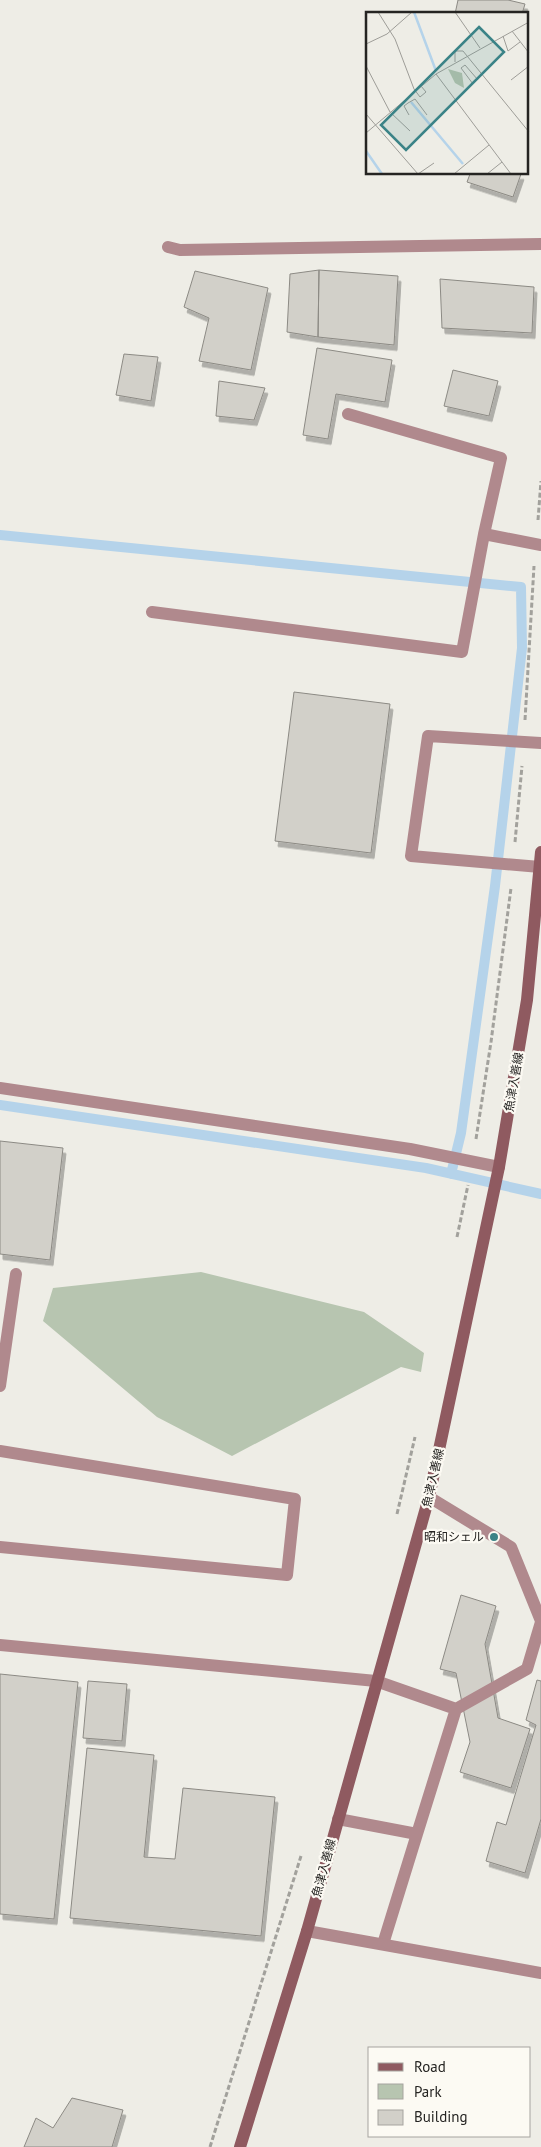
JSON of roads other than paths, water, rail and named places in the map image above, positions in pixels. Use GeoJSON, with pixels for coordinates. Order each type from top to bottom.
{"type":"FeatureCollection","features":[{"type":"Feature","properties":{"kind":"main road","name":"魚津入善線"},"geometry":{"type":"LineString","coordinates":[[240,2147],[307,1930],[429,1496],[499,1167],[528,1000],[541,852]]}},
{"type":"Feature","properties":{"kind":"street"},"geometry":{"type":"LineString","coordinates":[[168,247],[180,250],[541,244]]}},
{"type":"Feature","properties":{"kind":"street"},"geometry":{"type":"LineString","coordinates":[[152,612],[462,652],[484,534],[501,458],[348,414]]}},
{"type":"Feature","properties":{"kind":"street"},"geometry":{"type":"LineString","coordinates":[[484,534],[538,545]]}},
{"type":"Feature","properties":{"kind":"street"},"geometry":{"type":"LineString","coordinates":[[540,867],[411,856],[428,736],[541,743]]}},
{"type":"Feature","properties":{"kind":"street"},"geometry":{"type":"LineString","coordinates":[[0,1088],[400,1147],[499,1167]]}},
{"type":"Feature","properties":{"kind":"street"},"geometry":{"type":"LineString","coordinates":[[0,1386],[16,1274]]}},
{"type":"Feature","properties":{"kind":"street"},"geometry":{"type":"LineString","coordinates":[[0,1451],[295,1500],[287,1575],[0,1548]]}},
{"type":"Feature","properties":{"kind":"street"},"geometry":{"type":"LineString","coordinates":[[382,1944],[456,1709],[527,1670],[541,1621],[511,1547],[429,1496]]}},
{"type":"Feature","properties":{"kind":"street"},"geometry":{"type":"LineString","coordinates":[[0,1645],[376,1681],[456,1709]]}},
{"type":"Feature","properties":{"kind":"street"},"geometry":{"type":"LineString","coordinates":[[338,1819],[417,1834]]}},
{"type":"Feature","properties":{"kind":"street"},"geometry":{"type":"LineString","coordinates":[[307,1930],[541,1973]]}},
{"type":"Feature","properties":{"kind":"waterway"},"geometry":{"type":"LineString","coordinates":[[0,535],[521,587],[522,648],[495,886],[461,1133],[451,1174]]}},
{"type":"Feature","properties":{"kind":"waterway"},"geometry":{"type":"LineString","coordinates":[[0,1105],[426,1168],[541,1194]]}},
{"type":"Feature","properties":{"kind":"place","name":"昭和シェル"},"geometry":{"type":"Point","coordinates":[494,1537]}}]}
